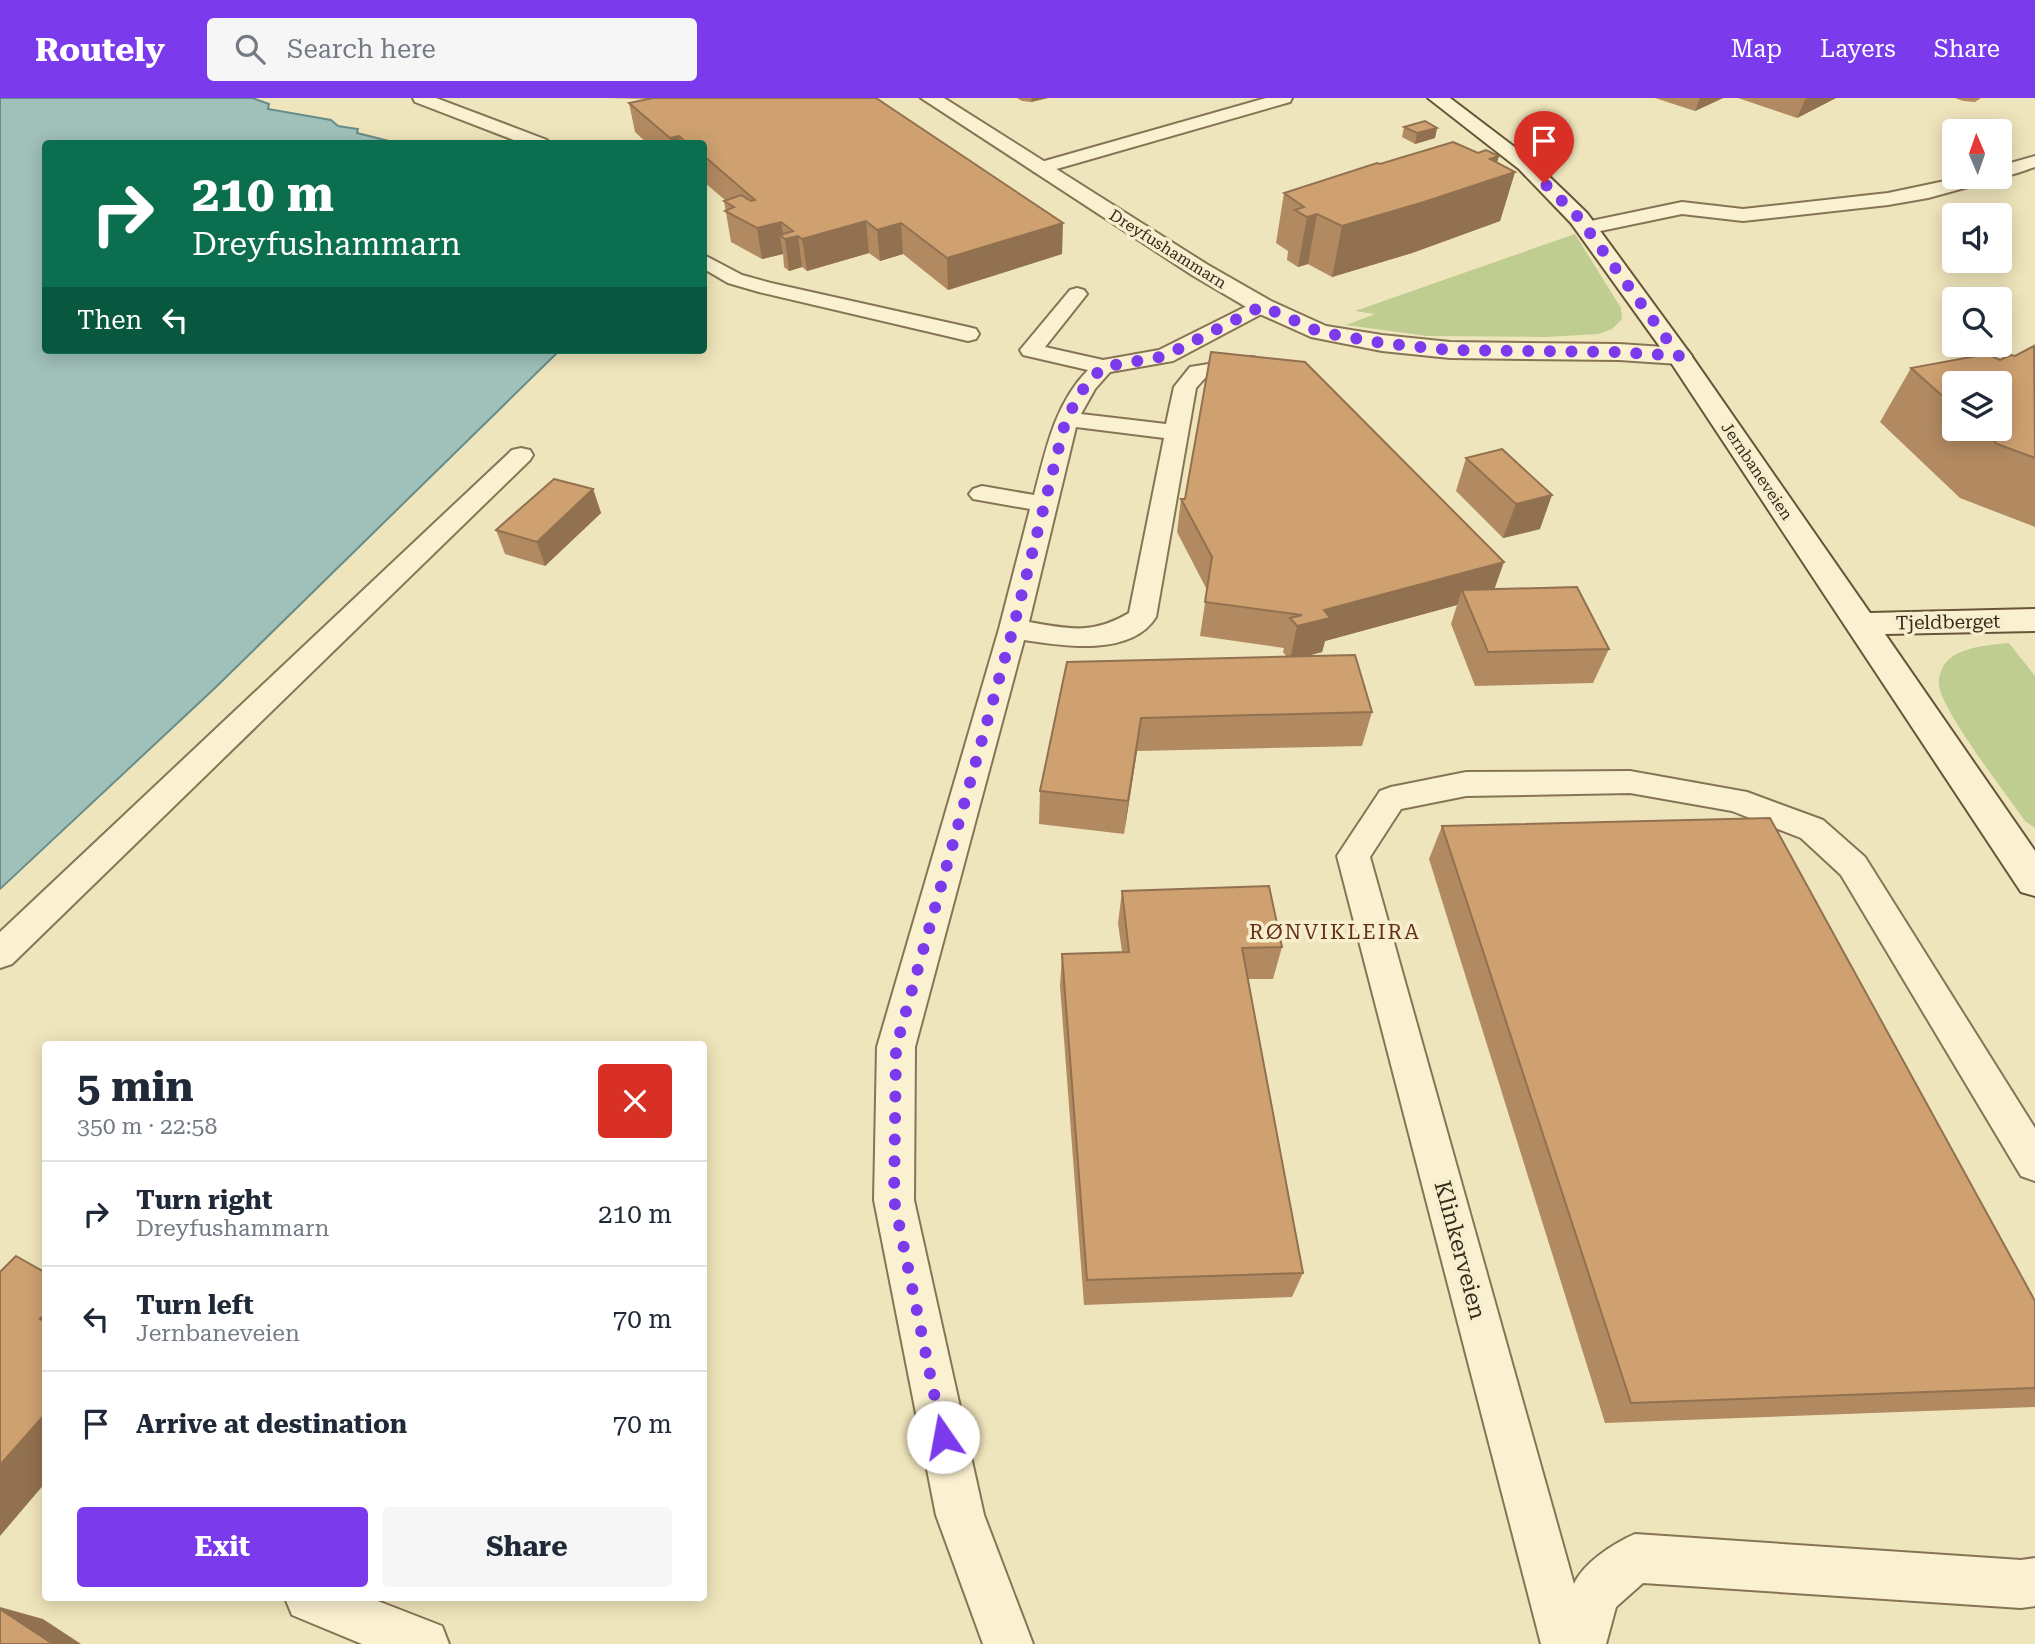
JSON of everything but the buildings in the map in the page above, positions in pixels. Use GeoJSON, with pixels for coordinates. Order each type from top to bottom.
{"type":"FeatureCollection","features":[{"type":"Feature","properties":{"kind":"street","name":"Dreyfushammarn"},"geometry":{"type":"LineString","coordinates":[[931,98],[1262,306],[1320,332],[1382,343],[1450,350],[1619,352],[1679,356]]}},
{"type":"Feature","properties":{"kind":"street","name":"Jernbaneveien"},"geometry":{"type":"LineString","coordinates":[[1438,98],[1526,165],[1586,228],[1679,356],[2035,881]]}},
{"type":"Feature","properties":{"kind":"street","name":"Tjeldberget"},"geometry":{"type":"LineString","coordinates":[[1861,624],[2035,620]]}},
{"type":"Feature","properties":{"kind":"lane"},"geometry":{"type":"LineString","coordinates":[[427,98],[531,140]]}},
{"type":"Feature","properties":{"kind":"lane"},"geometry":{"type":"LineString","coordinates":[[1040,168],[1284,98]]}},
{"type":"Feature","properties":{"kind":"lane"},"geometry":{"type":"LineString","coordinates":[[2012,168],[2035,161]]}},
{"type":"Feature","properties":{"kind":"lane"},"geometry":{"type":"LineString","coordinates":[[1586,228],[1682,208],[1743,215],[1888,199],[1942,188]]}},
{"type":"Feature","properties":{"kind":"lane"},"geometry":{"type":"LineString","coordinates":[[707,263],[735,279],[766,288],[968,334]]}},
{"type":"Feature","properties":{"kind":"lane"},"geometry":{"type":"LineString","coordinates":[[1077,294],[1031,350],[1103,367],[1165,356],[1262,306]]}},
{"type":"Feature","properties":{"kind":"lane"},"geometry":{"type":"LineString","coordinates":[[1013,629],[1070,638],[1114,634],[1142,617],[1185,387],[1198,372],[1273,362]]}},
{"type":"Feature","properties":{"kind":"lane"},"geometry":{"type":"LineString","coordinates":[[1008,1644],[960,1516],[894,1200],[896,1047],[1013,629],[1066,419],[1085,386],[1103,367]]}},
{"type":"Feature","properties":{"kind":"lane"},"geometry":{"type":"LineString","coordinates":[[1066,419],[1177,432]]}},
{"type":"Feature","properties":{"kind":"lane"},"geometry":{"type":"LineString","coordinates":[[0,954],[522,455]]}},
{"type":"Feature","properties":{"kind":"lane"},"geometry":{"type":"LineString","coordinates":[[982,494],[1044,504]]}},
{"type":"Feature","properties":{"kind":"lane","name":"Klinkerveien"},"geometry":{"type":"LineString","coordinates":[[1566,1644],[1353,856],[1391,799],[1466,784],[1630,782],[1736,800],[1812,829],[1853,866],[2035,1163]]}},
{"type":"Feature","properties":{"kind":"lane"},"geometry":{"type":"LineString","coordinates":[[1581,1644],[1595,1593],[1635,1558],[2035,1583]]}},
{"type":"Feature","properties":{"kind":"lane"},"geometry":{"type":"LineString","coordinates":[[316,1601],[424,1644]]}},
{"type":"Feature","properties":{"kind":"green space"},"geometry":{"type":"Polygon","coordinates":[[[1575,234],[1621,308],[1622,319],[1612,329],[1599,334],[1546,337],[1427,336],[1346,325],[1375,314],[1355,311],[1575,234]]]}},
{"type":"Feature","properties":{"kind":"green space"},"geometry":{"type":"Polygon","coordinates":[[[2009,643],[2035,676],[2035,828],[2025,821],[1962,732],[1943,697],[1939,683],[1942,669],[1953,656],[1971,648],[2009,643]]]}},
{"type":"Feature","properties":{"kind":"water"},"geometry":{"type":"Polygon","coordinates":[[[0,98],[252,98],[269,104],[268,109],[331,120],[338,126],[358,129],[357,133],[385,140],[42,140],[42,354],[556,354],[216,687],[0,889],[0,98]]]}},
{"type":"Feature","properties":{"kind":"district","name":"RØNVIKLEIRA"},"geometry":{"type":"Point","coordinates":[1335,932]}},
{"type":"Feature","properties":{"kind":"route"},"geometry":{"type":"LineString","coordinates":[[943,1437],[894,1200],[896,1047],[1013,629],[1066,419],[1085,386],[1103,367],[1165,356],[1232,324],[1262,306],[1320,332],[1382,343],[1450,350],[1619,352],[1679,356],[1579,218],[1544,183]]}}]}
